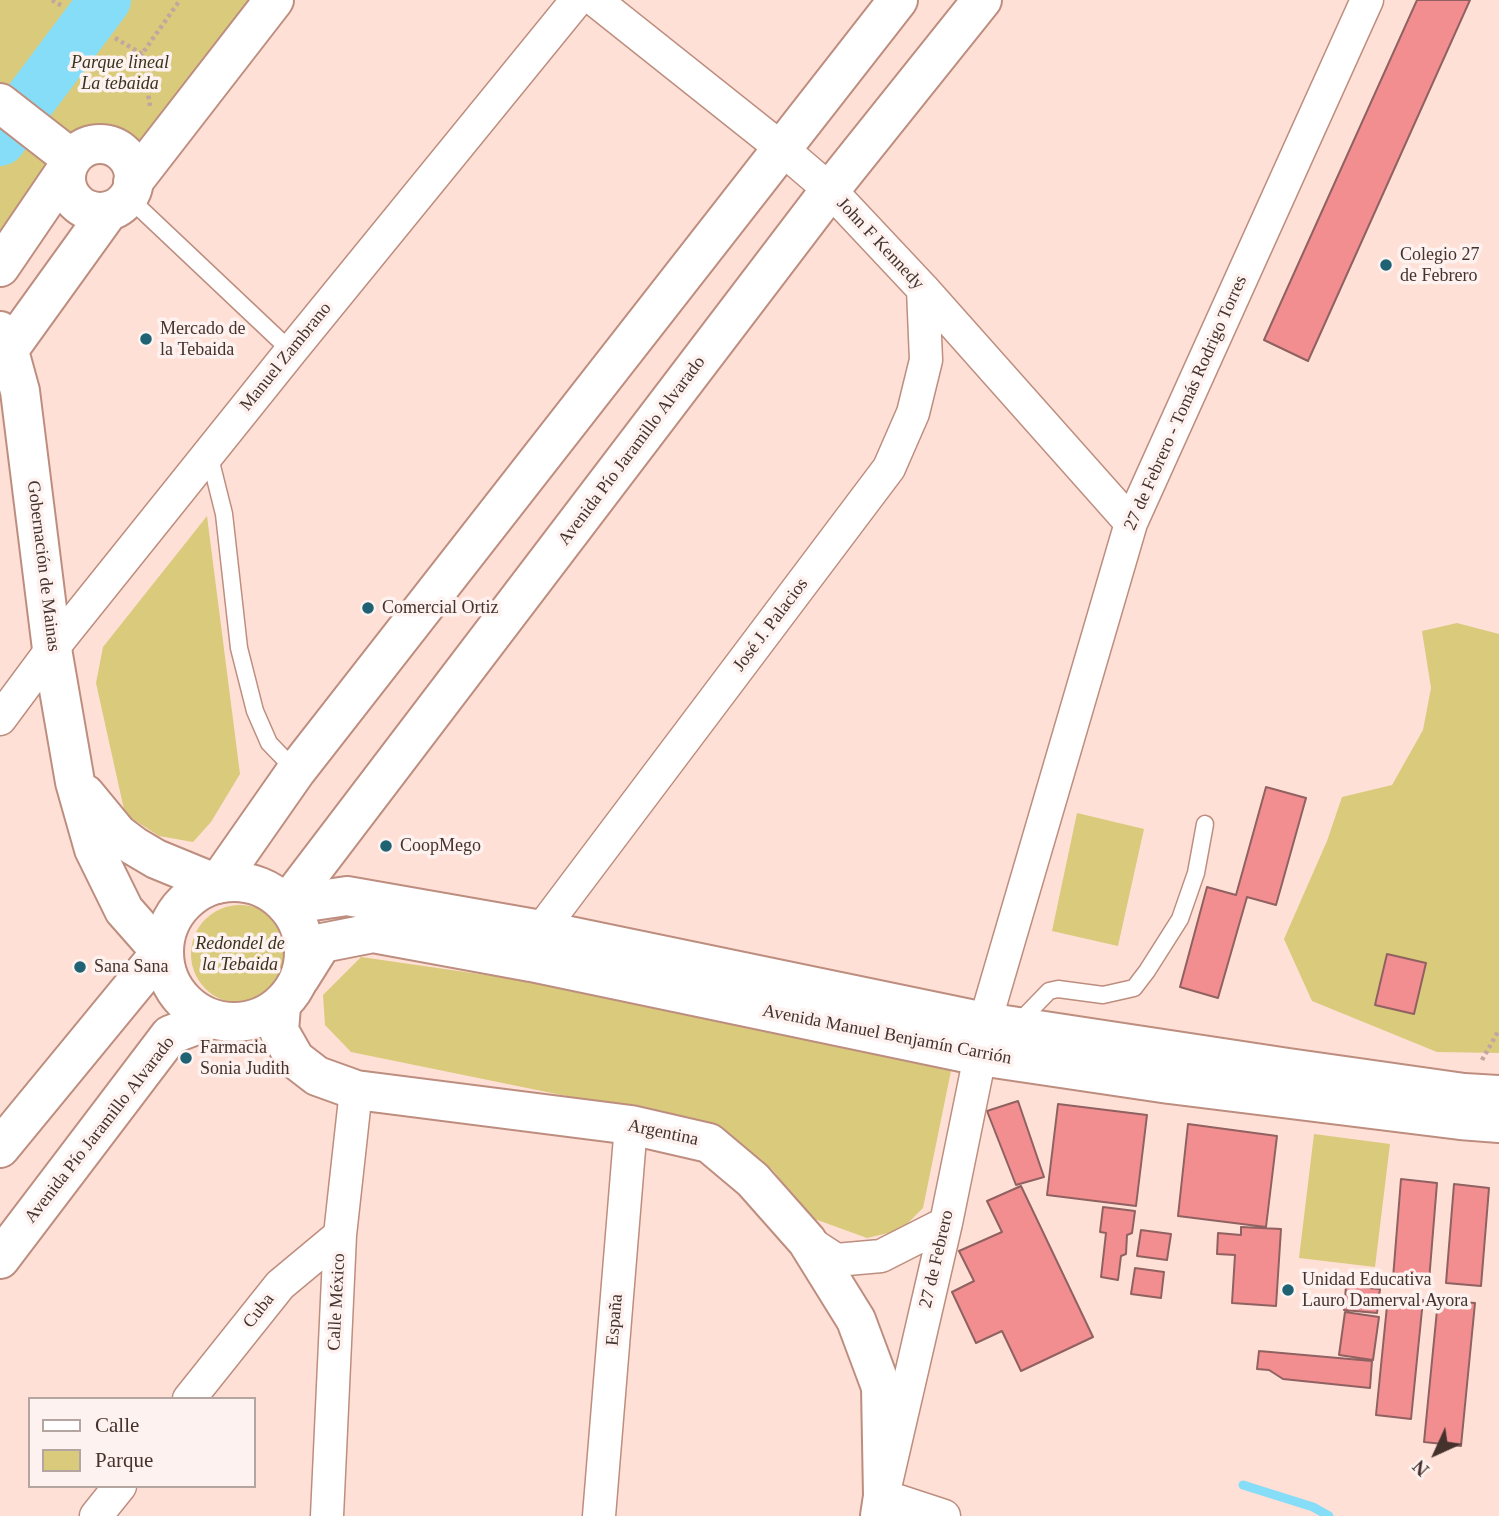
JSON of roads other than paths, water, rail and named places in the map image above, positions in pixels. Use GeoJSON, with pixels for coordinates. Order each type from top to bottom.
{"type":"FeatureCollection","features":[{"type":"Feature","properties":{"kind":"main road"},"geometry":{"type":"LineString","coordinates":[[3,348],[274,0]]}},
{"type":"Feature","properties":{"kind":"main road"},"geometry":{"type":"LineString","coordinates":[[217,884],[296,771],[898,0]]}},
{"type":"Feature","properties":{"kind":"main road","name":"Avenida Pío Jaramillo Alvarado"},"geometry":{"type":"LineString","coordinates":[[286,905],[830,190],[982,0]]}},
{"type":"Feature","properties":{"kind":"main road"},"geometry":{"type":"LineString","coordinates":[[0,103],[66,160],[67,190],[72,199],[88,210],[98,213],[123,197],[130,164],[125,156],[110,146],[92,145],[66,160],[0,267]]}},
{"type":"Feature","properties":{"kind":"main road","name":"Gobernación de Mainas"},"geometry":{"type":"LineString","coordinates":[[3,348],[20,391],[52,649],[75,782],[94,849],[124,910],[161,952]]}},
{"type":"Feature","properties":{"kind":"main road"},"geometry":{"type":"LineString","coordinates":[[75,782],[118,834],[134,846],[156,859],[217,884]]}},
{"type":"Feature","properties":{"kind":"main road"},"geometry":{"type":"LineString","coordinates":[[242,883],[266,890],[286,905],[302,932],[304,948],[290,992],[266,1016],[230,1022],[212,1019],[193,1009],[178,994],[165,972],[161,952],[163,935],[171,918],[184,903],[200,891],[217,884],[242,883]]}},
{"type":"Feature","properties":{"kind":"main road","name":"Avenida Manuel Benjamín Carrión"},"geometry":{"type":"LineString","coordinates":[[286,905],[347,897],[536,946],[994,1034],[1288,1068],[1464,1093],[1499,1095]]}},
{"type":"Feature","properties":{"kind":"main road","name":"Avenida Manuel Benjamín Carrión"},"geometry":{"type":"LineString","coordinates":[[290,992],[322,943],[373,933],[536,946]]}},
{"type":"Feature","properties":{"kind":"main road"},"geometry":{"type":"LineString","coordinates":[[0,1148],[161,952]]}},
{"type":"Feature","properties":{"kind":"main road","name":"Argentina"},"geometry":{"type":"LineString","coordinates":[[290,992],[279,1031],[295,1059],[317,1076],[356,1090],[631,1125],[709,1143],[752,1180],[807,1241],[856,1320],[881,1387],[882,1506]]}},
{"type":"Feature","properties":{"kind":"main road","name":"Avenida Pío Jaramillo Alvarado"},"geometry":{"type":"LineString","coordinates":[[0,1259],[170,1035],[212,1019]]}},
{"type":"Feature","properties":{"kind":"main road","name":"Avenida Manuel Benjamín Carrión"},"geometry":{"type":"LineString","coordinates":[[994,1034],[1168,1084],[1499,1123]]}},
{"type":"Feature","properties":{"kind":"street","name":"Manuel Zambrano"},"geometry":{"type":"LineString","coordinates":[[0,719],[52,649],[290,351],[577,0]]}},
{"type":"Feature","properties":{"kind":"street","name":"John F Kennedy"},"geometry":{"type":"LineString","coordinates":[[595,0],[830,190],[923,289],[1131,523]]}},
{"type":"Feature","properties":{"kind":"street","name":"27 de Febrero - Tomás Rodrigo Torres"},"geometry":{"type":"LineString","coordinates":[[994,1034],[1131,523],[1367,0]]}},
{"type":"Feature","properties":{"kind":"street","name":"José J. Palacios"},"geometry":{"type":"LineString","coordinates":[[536,946],[889,468],[913,413],[926,360],[923,289]]}},
{"type":"Feature","properties":{"kind":"street","name":"27 de Febrero"},"geometry":{"type":"LineString","coordinates":[[882,1506],[946,1223],[994,1034]]}},
{"type":"Feature","properties":{"kind":"street","name":"Calle México"},"geometry":{"type":"LineString","coordinates":[[327,1516],[340,1235],[356,1090]]}},
{"type":"Feature","properties":{"kind":"street","name":"España"},"geometry":{"type":"LineString","coordinates":[[599,1516],[631,1125]]}},
{"type":"Feature","properties":{"kind":"street"},"geometry":{"type":"LineString","coordinates":[[807,1241],[836,1260],[881,1256],[946,1223]]}},
{"type":"Feature","properties":{"kind":"street","name":"Cuba"},"geometry":{"type":"LineString","coordinates":[[191,1397],[280,1285],[340,1235]]}},
{"type":"Feature","properties":{"kind":"street"},"geometry":{"type":"LineString","coordinates":[[96,1516],[118,1488]]}},
{"type":"Feature","properties":{"kind":"street"},"geometry":{"type":"LineString","coordinates":[[882,1506],[944,1516]]}},
{"type":"Feature","properties":{"kind":"lane"},"geometry":{"type":"LineString","coordinates":[[123,197],[290,351]]}},
{"type":"Feature","properties":{"kind":"lane"},"geometry":{"type":"LineString","coordinates":[[209,454],[224,514],[239,648],[255,711],[268,743],[296,771]]}},
{"type":"Feature","properties":{"kind":"lane"},"geometry":{"type":"LineString","coordinates":[[994,1034],[1049,991],[1058,989],[1103,995],[1134,988],[1180,919],[1196,873],[1205,824]]}},
{"type":"Feature","properties":{"kind":"waterway"},"geometry":{"type":"LineString","coordinates":[[0,140],[105,0]]}},
{"type":"Feature","properties":{"kind":"waterway"},"geometry":{"type":"LineString","coordinates":[[1243,1485],[1313,1507],[1329,1516]]}},
{"type":"Feature","properties":{"kind":"place","name":"Colegio 27 de Febrero"},"geometry":{"type":"Point","coordinates":[1386,265]}},
{"type":"Feature","properties":{"kind":"place","name":"Mercado de la Tebaida"},"geometry":{"type":"Point","coordinates":[146,339]}},
{"type":"Feature","properties":{"kind":"place","name":"Comercial Ortiz"},"geometry":{"type":"Point","coordinates":[368,608]}},
{"type":"Feature","properties":{"kind":"place","name":"CoopMego"},"geometry":{"type":"Point","coordinates":[386,846]}},
{"type":"Feature","properties":{"kind":"place","name":"Sana Sana"},"geometry":{"type":"Point","coordinates":[80,967]}},
{"type":"Feature","properties":{"kind":"place","name":"Farmacia Sonia Judith"},"geometry":{"type":"Point","coordinates":[186,1058]}},
{"type":"Feature","properties":{"kind":"place","name":"Unidad Educativa Lauro Damerval Ayora"},"geometry":{"type":"Point","coordinates":[1288,1290]}},
{"type":"Feature","properties":{"kind":"park label","name":"Parque lineal La tebaida"},"geometry":{"type":"Point","coordinates":[120,73]}},
{"type":"Feature","properties":{"kind":"park label","name":"Redondel de la Tebaida"},"geometry":{"type":"Point","coordinates":[240,954]}}]}
